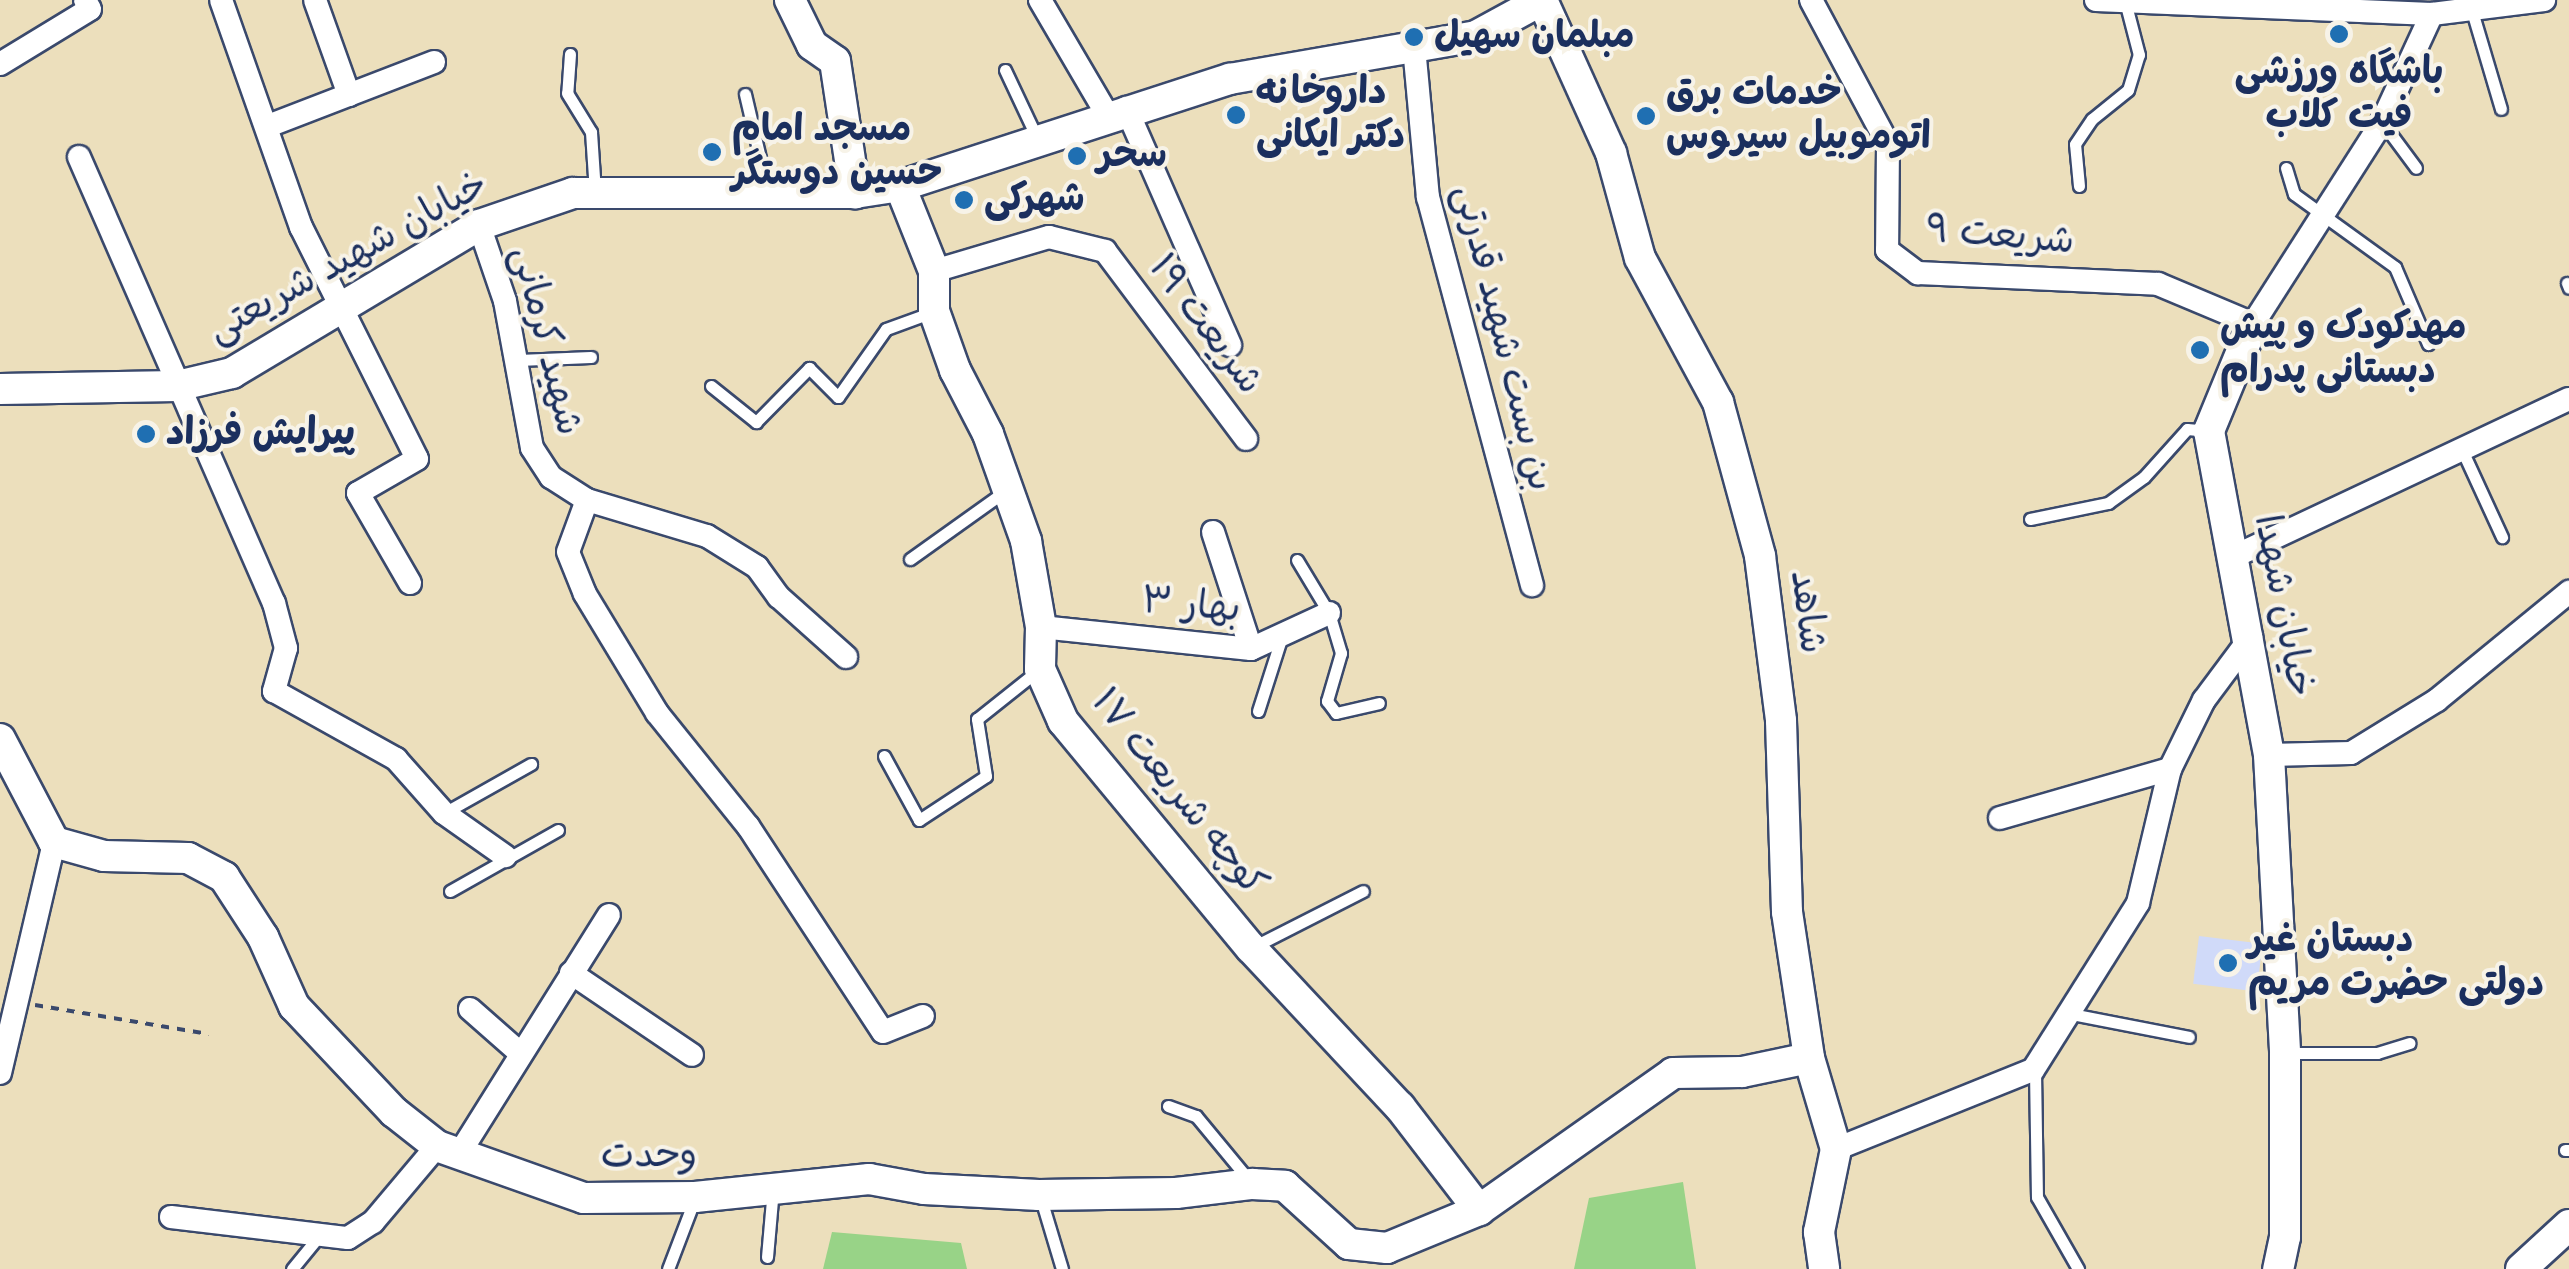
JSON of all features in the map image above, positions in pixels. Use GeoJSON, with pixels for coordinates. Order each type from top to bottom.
{"type":"FeatureCollection","features":[{"type":"Feature","properties":{"kind":"street"},"geometry":{"type":"LineString","coordinates":[[0,64],[90,9],[86,0]]}},
{"type":"Feature","properties":{"kind":"street"},"geometry":{"type":"LineString","coordinates":[[221,0],[301,226],[417,459],[358,493],[410,583]]}},
{"type":"Feature","properties":{"kind":"street"},"geometry":{"type":"LineString","coordinates":[[315,0],[349,95]]}},
{"type":"Feature","properties":{"kind":"street"},"geometry":{"type":"LineString","coordinates":[[790,0],[812,45],[835,61],[855,192]]}},
{"type":"Feature","properties":{"kind":"street"},"geometry":{"type":"LineString","coordinates":[[1040,0],[1116,111],[1230,345]]}},
{"type":"Feature","properties":{"kind":"street","name":"شریعت ۹"},"geometry":{"type":"LineString","coordinates":[[1811,0],[1888,144],[1887,250],[1918,273],[2146,282],[2254,324]]}},
{"type":"Feature","properties":{"kind":"street"},"geometry":{"type":"LineString","coordinates":[[2096,0],[2126,5],[2432,14],[2544,0]]}},
{"type":"Feature","properties":{"kind":"street","name":"خیابان شهید شریعتی"},"geometry":{"type":"LineString","coordinates":[[0,389],[176,386],[232,373],[479,224],[573,193],[767,188],[855,192],[900,186],[1116,111],[1230,79],[1476,36],[1532,2]]}},
{"type":"Feature","properties":{"kind":"street","name":"شاهد"},"geometry":{"type":"LineString","coordinates":[[1532,2],[1611,153],[1640,258],[1718,402],[1760,556],[1781,721],[1786,912],[1808,1058],[1836,1149],[1819,1232],[1824,1269]]}},
{"type":"Feature","properties":{"kind":"street"},"geometry":{"type":"LineString","coordinates":[[2209,431],[2254,324],[2382,122],[2432,14]]}},
{"type":"Feature","properties":{"kind":"street","name":"بن بست شهید قدرتی"},"geometry":{"type":"LineString","coordinates":[[1414,46],[1428,197],[1532,584]]}},
{"type":"Feature","properties":{"kind":"street"},"geometry":{"type":"LineString","coordinates":[[268,126],[434,62]]}},
{"type":"Feature","properties":{"kind":"street"},"geometry":{"type":"LineString","coordinates":[[79,157],[176,386],[215,459],[274,603],[286,648],[274,691],[396,759],[444,813],[505,856]]}},
{"type":"Feature","properties":{"kind":"street","name":"کوچه شریعت ۱۷"},"geometry":{"type":"LineString","coordinates":[[900,186],[934,271],[934,311],[1026,541],[1041,627],[1040,669],[1063,720],[1251,948],[1400,1107],[1478,1210]]}},
{"type":"Feature","properties":{"kind":"street","name":"شهید کرمانی"},"geometry":{"type":"LineString","coordinates":[[479,224],[518,360],[532,448],[551,478],[588,500],[707,536],[757,567],[779,597],[846,658]]}},
{"type":"Feature","properties":{"kind":"street","name":"شریعت ۱۹"},"geometry":{"type":"LineString","coordinates":[[934,271],[1049,237],[1104,251],[1246,439]]}},
{"type":"Feature","properties":{"kind":"street"},"geometry":{"type":"LineString","coordinates":[[2233,556],[2569,400]]}},
{"type":"Feature","properties":{"kind":"street","name":"خیابان شهدا"},"geometry":{"type":"LineString","coordinates":[[2209,431],[2269,754],[2284,1053],[2285,1237],[2278,1269]]}},
{"type":"Feature","properties":{"kind":"street"},"geometry":{"type":"LineString","coordinates":[[588,500],[568,552],[585,594],[656,713],[748,826],[883,1032],[923,1016]]}},
{"type":"Feature","properties":{"kind":"street"},"geometry":{"type":"LineString","coordinates":[[1213,532],[1251,650]]}},
{"type":"Feature","properties":{"kind":"street"},"geometry":{"type":"LineString","coordinates":[[2269,754],[2351,753],[2437,700],[2569,592]]}},
{"type":"Feature","properties":{"kind":"street","name":"بهار ۳"},"geometry":{"type":"LineString","coordinates":[[1041,627],[1251,650],[1329,613]]}},
{"type":"Feature","properties":{"kind":"street"},"geometry":{"type":"LineString","coordinates":[[1836,1149],[2036,1066],[2138,903],[2170,769],[2204,700],[2250,637]]}},
{"type":"Feature","properties":{"kind":"street"},"geometry":{"type":"LineString","coordinates":[[0,740],[54,842],[20,1002],[0,1072]]}},
{"type":"Feature","properties":{"kind":"street"},"geometry":{"type":"LineString","coordinates":[[2000,818],[2170,769]]}},
{"type":"Feature","properties":{"kind":"street","name":"وحدت"},"geometry":{"type":"LineString","coordinates":[[54,842],[104,856],[188,858],[224,877],[263,937],[294,1006],[394,1112],[448,1150],[584,1198],[695,1198],[870,1179],[924,1189],[1039,1195],[1176,1193],[1252,1184],[1286,1186],[1349,1244],[1387,1248],[1478,1210],[1674,1072],[1742,1072],[1808,1058]]}},
{"type":"Feature","properties":{"kind":"street"},"geometry":{"type":"LineString","coordinates":[[171,1217],[348,1238],[373,1222],[448,1150],[519,1052],[609,915]]}},
{"type":"Feature","properties":{"kind":"street"},"geometry":{"type":"LineString","coordinates":[[571,974],[692,1055]]}},
{"type":"Feature","properties":{"kind":"street"},"geometry":{"type":"LineString","coordinates":[[470,1009],[519,1052]]}},
{"type":"Feature","properties":{"kind":"street"},"geometry":{"type":"LineString","coordinates":[[2521,1269],[2569,1224]]}},
{"type":"Feature","properties":{"kind":"lane"},"geometry":{"type":"LineString","coordinates":[[2080,186],[2075,144],[2092,119],[2128,90],[2140,55],[2126,5]]}},
{"type":"Feature","properties":{"kind":"lane"},"geometry":{"type":"LineString","coordinates":[[2472,11],[2501,109]]}},
{"type":"Feature","properties":{"kind":"lane"},"geometry":{"type":"LineString","coordinates":[[570,54],[567,93],[591,132],[595,192]]}},
{"type":"Feature","properties":{"kind":"lane"},"geometry":{"type":"LineString","coordinates":[[1005,70],[1038,140]]}},
{"type":"Feature","properties":{"kind":"lane"},"geometry":{"type":"LineString","coordinates":[[746,94],[767,188]]}},
{"type":"Feature","properties":{"kind":"lane"},"geometry":{"type":"LineString","coordinates":[[2382,122],[2416,168]]}},
{"type":"Feature","properties":{"kind":"lane"},"geometry":{"type":"LineString","coordinates":[[2286,168],[2294,194],[2395,267],[2428,344]]}},
{"type":"Feature","properties":{"kind":"lane"},"geometry":{"type":"LineString","coordinates":[[711,386],[756,422],[809,368],[838,397],[886,329],[934,311]]}},
{"type":"Feature","properties":{"kind":"lane"},"geometry":{"type":"LineString","coordinates":[[518,360],[591,358]]}},
{"type":"Feature","properties":{"kind":"lane"},"geometry":{"type":"LineString","coordinates":[[2030,520],[2108,503],[2144,477],[2187,430],[2209,431]]}},
{"type":"Feature","properties":{"kind":"lane"},"geometry":{"type":"LineString","coordinates":[[2462,450],[2502,537]]}},
{"type":"Feature","properties":{"kind":"lane"},"geometry":{"type":"LineString","coordinates":[[910,558],[1008,489]]}},
{"type":"Feature","properties":{"kind":"lane"},"geometry":{"type":"LineString","coordinates":[[1296,560],[1329,613],[1341,653],[1327,701],[1336,713],[1379,702]]}},
{"type":"Feature","properties":{"kind":"lane"},"geometry":{"type":"LineString","coordinates":[[1258,711],[1283,632]]}},
{"type":"Feature","properties":{"kind":"lane"},"geometry":{"type":"LineString","coordinates":[[884,756],[919,820],[986,776],[977,720],[1040,669]]}},
{"type":"Feature","properties":{"kind":"lane"},"geometry":{"type":"LineString","coordinates":[[444,813],[531,764]]}},
{"type":"Feature","properties":{"kind":"lane"},"geometry":{"type":"LineString","coordinates":[[450,891],[505,856],[558,830]]}},
{"type":"Feature","properties":{"kind":"lane"},"geometry":{"type":"LineString","coordinates":[[1251,948],[1363,891]]}},
{"type":"Feature","properties":{"kind":"lane"},"geometry":{"type":"LineString","coordinates":[[2071,1014],[2189,1037]]}},
{"type":"Feature","properties":{"kind":"lane"},"geometry":{"type":"LineString","coordinates":[[2284,1053],[2377,1052],[2410,1043]]}},
{"type":"Feature","properties":{"kind":"lane"},"geometry":{"type":"LineString","coordinates":[[2036,1066],[2038,1197],[2078,1269]]}},
{"type":"Feature","properties":{"kind":"lane"},"geometry":{"type":"LineString","coordinates":[[1168,1106],[1196,1116],[1252,1184]]}},
{"type":"Feature","properties":{"kind":"lane"},"geometry":{"type":"LineString","coordinates":[[767,1257],[773,1189]]}},
{"type":"Feature","properties":{"kind":"lane"},"geometry":{"type":"LineString","coordinates":[[1039,1195],[1062,1269]]}},
{"type":"Feature","properties":{"kind":"lane"},"geometry":{"type":"LineString","coordinates":[[668,1269],[695,1198]]}},
{"type":"Feature","properties":{"kind":"lane"},"geometry":{"type":"LineString","coordinates":[[292,1269],[318,1236]]}},
{"type":"Feature","properties":{"kind":"path"},"geometry":{"type":"LineString","coordinates":[[20,1002],[209,1034]]}},
{"type":"Feature","properties":{"kind":"shaded area","name":"دبستان غیر دولتی حضرت مریم"},"geometry":{"type":"Polygon","coordinates":[[[2199,936],[2263,944],[2257,991],[2193,984],[2199,936]]]}},
{"type":"Feature","properties":{"kind":"green space"},"geometry":{"type":"Polygon","coordinates":[[[1683,1182],[1696,1269],[1574,1269],[1589,1198],[1683,1182]]]}},
{"type":"Feature","properties":{"kind":"green space"},"geometry":{"type":"Polygon","coordinates":[[[832,1232],[961,1243],[967,1269],[823,1269],[832,1232]]]}},
{"type":"Feature","properties":{"kind":"place","name":"باشگاه ورزشی فیت کلاب"},"geometry":{"type":"Point","coordinates":[2339,34]}},
{"type":"Feature","properties":{"kind":"place","name":"مبلمان سهیل"},"geometry":{"type":"Point","coordinates":[1414,37]}},
{"type":"Feature","properties":{"kind":"place","name":"داروخانه دکتر ایکانی"},"geometry":{"type":"Point","coordinates":[1236,115]}},
{"type":"Feature","properties":{"kind":"place","name":"خدمات برق اتوموبیل سیروس"},"geometry":{"type":"Point","coordinates":[1646,116]}},
{"type":"Feature","properties":{"kind":"place","name":"مسجد امام حسین دوستگر"},"geometry":{"type":"Point","coordinates":[712,152]}},
{"type":"Feature","properties":{"kind":"place","name":"سحر"},"geometry":{"type":"Point","coordinates":[1077,156]}},
{"type":"Feature","properties":{"kind":"place","name":"شهرکی"},"geometry":{"type":"Point","coordinates":[964,200]}},
{"type":"Feature","properties":{"kind":"place","name":"مهدکودک و پیش دبستانی پدرام"},"geometry":{"type":"Point","coordinates":[2200,350]}},
{"type":"Feature","properties":{"kind":"place","name":"پیرایش فرزاد"},"geometry":{"type":"Point","coordinates":[146,434]}},
{"type":"Feature","properties":{"kind":"place","name":"دبستان غیر دولتی حضرت مریم"},"geometry":{"type":"Point","coordinates":[2228,963]}}]}
